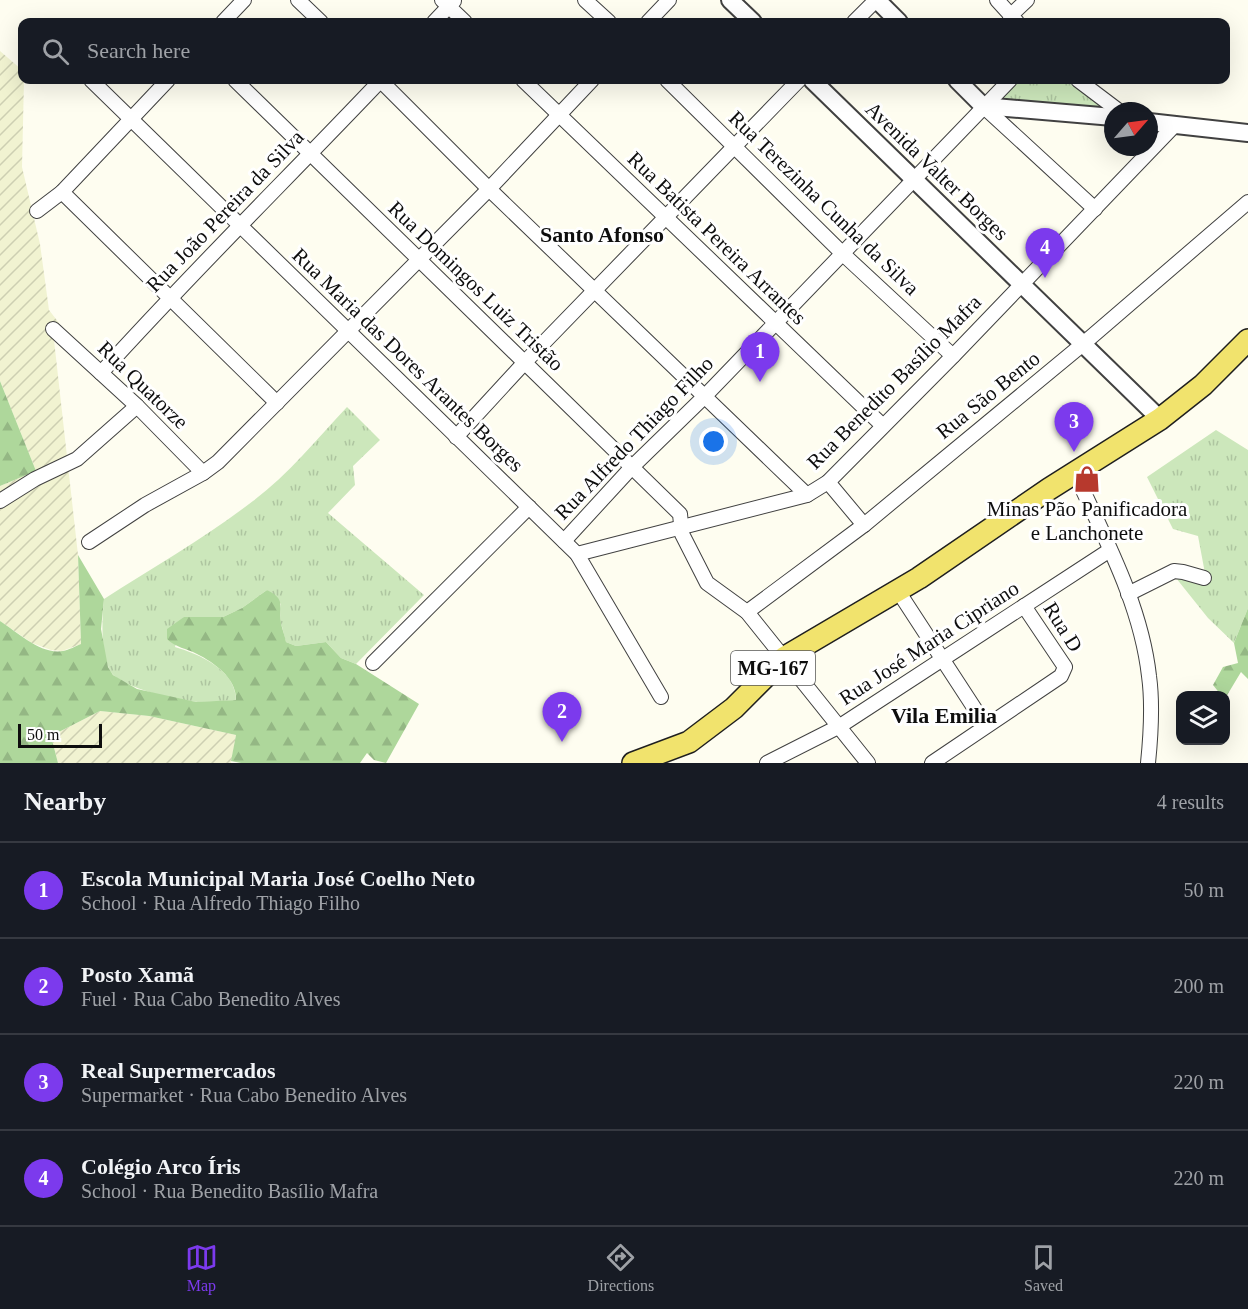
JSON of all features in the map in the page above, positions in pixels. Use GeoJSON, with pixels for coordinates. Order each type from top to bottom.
{"type":"FeatureCollection","features":[{"type":"Feature","properties":{"kind":"main road","name":"MG-167"},"geometry":{"type":"LineString","coordinates":[[633,763],[689,742],[734,708],[784,657],[898,591],[1160,419],[1203,386],[1248,340]]}},
{"type":"Feature","properties":{"kind":"street"},"geometry":{"type":"LineString","coordinates":[[227,18],[244,0]]}},
{"type":"Feature","properties":{"kind":"street"},"geometry":{"type":"LineString","coordinates":[[298,0],[317,18]]}},
{"type":"Feature","properties":{"kind":"street"},"geometry":{"type":"LineString","coordinates":[[585,0],[605,18]]}},
{"type":"Feature","properties":{"kind":"street"},"geometry":{"type":"LineString","coordinates":[[652,18],[669,0]]}},
{"type":"Feature","properties":{"kind":"street"},"geometry":{"type":"LineString","coordinates":[[730,0],[749,18]]}},
{"type":"Feature","properties":{"kind":"street"},"geometry":{"type":"LineString","coordinates":[[858,18],[876,0],[895,18]]}},
{"type":"Feature","properties":{"kind":"street"},"geometry":{"type":"LineString","coordinates":[[997,0],[1012,18]]}},
{"type":"Feature","properties":{"kind":"street"},"geometry":{"type":"LineString","coordinates":[[1014,18],[1027,0]]}},
{"type":"Feature","properties":{"kind":"street"},"geometry":{"type":"LineString","coordinates":[[437,18],[449,2],[462,18]]}},
{"type":"Feature","properties":{"kind":"street","name":"Rua Maria das Dores Arantes Borges"},"geometry":{"type":"LineString","coordinates":[[95,84],[577,554],[661,697]]}},
{"type":"Feature","properties":{"kind":"street"},"geometry":{"type":"LineString","coordinates":[[38,212],[62,192],[164,84]]}},
{"type":"Feature","properties":{"kind":"street","name":"Rua Domingos Luiz Tristão"},"geometry":{"type":"LineString","coordinates":[[239,84],[680,514],[682,534],[707,583],[747,612],[868,763]]}},
{"type":"Feature","properties":{"kind":"street","name":"Rua João Pereira da Silva"},"geometry":{"type":"LineString","coordinates":[[101,373],[169,298],[377,84]]}},
{"type":"Feature","properties":{"kind":"street"},"geometry":{"type":"LineString","coordinates":[[385,84],[489,189],[807,495]]}},
{"type":"Feature","properties":{"kind":"street","name":"Rua Batista Pereira Arrantes"},"geometry":{"type":"LineString","coordinates":[[527,84],[882,425]]}},
{"type":"Feature","properties":{"kind":"street"},"geometry":{"type":"LineString","coordinates":[[89,542],[145,504],[218,462],[489,189],[588,84]]}},
{"type":"Feature","properties":{"kind":"street","name":"Rua Terezinha Cunha da Silva"},"geometry":{"type":"LineString","coordinates":[[671,84],[843,254],[952,356]]}},
{"type":"Feature","properties":{"kind":"street"},"geometry":{"type":"LineString","coordinates":[[456,437],[525,362],[795,84]]}},
{"type":"Feature","properties":{"kind":"street","name":"Avenida Valter Borges"},"geometry":{"type":"LineString","coordinates":[[816,84],[1160,419]]}},
{"type":"Feature","properties":{"kind":"street"},"geometry":{"type":"LineString","coordinates":[[961,84],[1095,209]]}},
{"type":"Feature","properties":{"kind":"street","name":"Rua Alfredo Thiago Filho"},"geometry":{"type":"LineString","coordinates":[[564,541],[632,467],[704,397],[1006,84]]}},
{"type":"Feature","properties":{"kind":"street"},"geometry":{"type":"LineString","coordinates":[[1083,84],[1107,102]]}},
{"type":"Feature","properties":{"kind":"street"},"geometry":{"type":"LineString","coordinates":[[983,106],[1104,116]]}},
{"type":"Feature","properties":{"kind":"street"},"geometry":{"type":"LineString","coordinates":[[1158,123],[1248,133]]}},
{"type":"Feature","properties":{"kind":"street","name":"Rua Benedito Basílio Mafra"},"geometry":{"type":"LineString","coordinates":[[577,554],[807,495],[828,482],[1174,126]]}},
{"type":"Feature","properties":{"kind":"street"},"geometry":{"type":"LineString","coordinates":[[62,192],[277,403]]}},
{"type":"Feature","properties":{"kind":"street","name":"Rua São Bento"},"geometry":{"type":"LineString","coordinates":[[747,612],[864,525],[1083,344],[1248,202]]}},
{"type":"Feature","properties":{"kind":"street","name":"Rua Quatorze"},"geometry":{"type":"LineString","coordinates":[[53,329],[137,406],[203,472]]}},
{"type":"Feature","properties":{"kind":"street"},"geometry":{"type":"LineString","coordinates":[[0,501],[35,479],[77,459],[137,406]]}},
{"type":"Feature","properties":{"kind":"street"},"geometry":{"type":"LineString","coordinates":[[1075,473],[1110,550],[1139,627],[1149,674],[1152,711],[1148,763]]}},
{"type":"Feature","properties":{"kind":"street"},"geometry":{"type":"LineString","coordinates":[[828,482],[864,525]]}},
{"type":"Feature","properties":{"kind":"street"},"geometry":{"type":"LineString","coordinates":[[374,663],[529,507]]}},
{"type":"Feature","properties":{"kind":"street","name":"Rua José Maria Cipriano"},"geometry":{"type":"LineString","coordinates":[[767,763],[840,726],[1110,550]]}},
{"type":"Feature","properties":{"kind":"street"},"geometry":{"type":"LineString","coordinates":[[1128,594],[1174,571],[1204,578]]}},
{"type":"Feature","properties":{"kind":"street"},"geometry":{"type":"LineString","coordinates":[[898,591],[986,726],[932,763]]}},
{"type":"Feature","properties":{"kind":"street","name":"Rua D"},"geometry":{"type":"LineString","coordinates":[[986,726],[1064,672],[1065,667],[1024,606]]}},
{"type":"Feature","properties":{"kind":"green space"},"geometry":{"type":"Polygon","coordinates":[[[0,51],[18,67],[18,84],[24,84],[22,167],[40,244],[49,310],[59,323],[48,334],[54,340],[78,555],[81,644],[62,651],[51,650],[32,643],[0,621],[0,486],[36,471],[0,381],[0,51]]]}},
{"type":"Feature","properties":{"kind":"green space"},"geometry":{"type":"Polygon","coordinates":[[[1015,84],[1071,84],[1104,107],[1104,110],[999,100],[1015,84]]]}},
{"type":"Feature","properties":{"kind":"green space"},"geometry":{"type":"Polygon","coordinates":[[[0,381],[36,471],[0,486],[0,381]]]}},
{"type":"Feature","properties":{"kind":"green space"},"geometry":{"type":"Polygon","coordinates":[[[347,407],[380,440],[353,466],[355,485],[328,513],[424,595],[356,664],[341,658],[326,642],[296,646],[286,642],[281,623],[281,604],[267,590],[242,608],[223,617],[184,617],[175,647],[205,659],[223,672],[230,680],[236,700],[198,702],[178,699],[152,693],[117,678],[107,665],[103,647],[104,599],[198,539],[266,491],[347,407]]]}},
{"type":"Feature","properties":{"kind":"green space"},"geometry":{"type":"Polygon","coordinates":[[[1216,430],[1248,450],[1248,608],[1234,643],[1208,618],[1172,573],[1207,584],[1198,536],[1173,529],[1147,477],[1216,430]]]}},
{"type":"Feature","properties":{"kind":"green space"},"geometry":{"type":"Polygon","coordinates":[[[78,555],[104,599],[101,629],[108,667],[113,675],[137,689],[196,702],[236,700],[233,685],[224,672],[204,658],[170,642],[167,639],[167,629],[184,617],[223,617],[242,608],[267,590],[279,600],[281,623],[286,642],[296,646],[326,642],[341,658],[356,664],[419,704],[386,763],[374,760],[367,753],[360,763],[241,763],[231,761],[236,735],[149,716],[100,711],[51,736],[58,763],[0,763],[0,621],[46,650],[63,651],[81,644],[78,555]]]}},
{"type":"Feature","properties":{"kind":"green space"},"geometry":{"type":"Polygon","coordinates":[[[1248,608],[1248,679],[1241,672],[1230,691],[1218,691],[1213,685],[1223,667],[1238,663],[1234,643],[1248,608]]]}},
{"type":"Feature","properties":{"kind":"green space"},"geometry":{"type":"Polygon","coordinates":[[[100,711],[149,716],[236,735],[231,763],[58,763],[51,736],[100,711]]]}},
{"type":"Feature","properties":{"kind":"place","name":"Colégio Arco Íris"},"geometry":{"type":"Point","coordinates":[1045,278]}},
{"type":"Feature","properties":{"kind":"place","name":"Escola Municipal Maria José Coelho Neto"},"geometry":{"type":"Point","coordinates":[760,382]}},
{"type":"Feature","properties":{"kind":"place","name":"Real Supermercados"},"geometry":{"type":"Point","coordinates":[1074,452]}},
{"type":"Feature","properties":{"kind":"place","name":"Minas Pão Panificadora e Lanchonete"},"geometry":{"type":"Point","coordinates":[1087,479]}},
{"type":"Feature","properties":{"kind":"place","name":"Posto Xamã"},"geometry":{"type":"Point","coordinates":[562,742]}},
{"type":"Feature","properties":{"kind":"district","name":"Santo Afonso"},"geometry":{"type":"Point","coordinates":[602,234]}},
{"type":"Feature","properties":{"kind":"district","name":"Vila Emilia"},"geometry":{"type":"Point","coordinates":[944,715]}}]}
